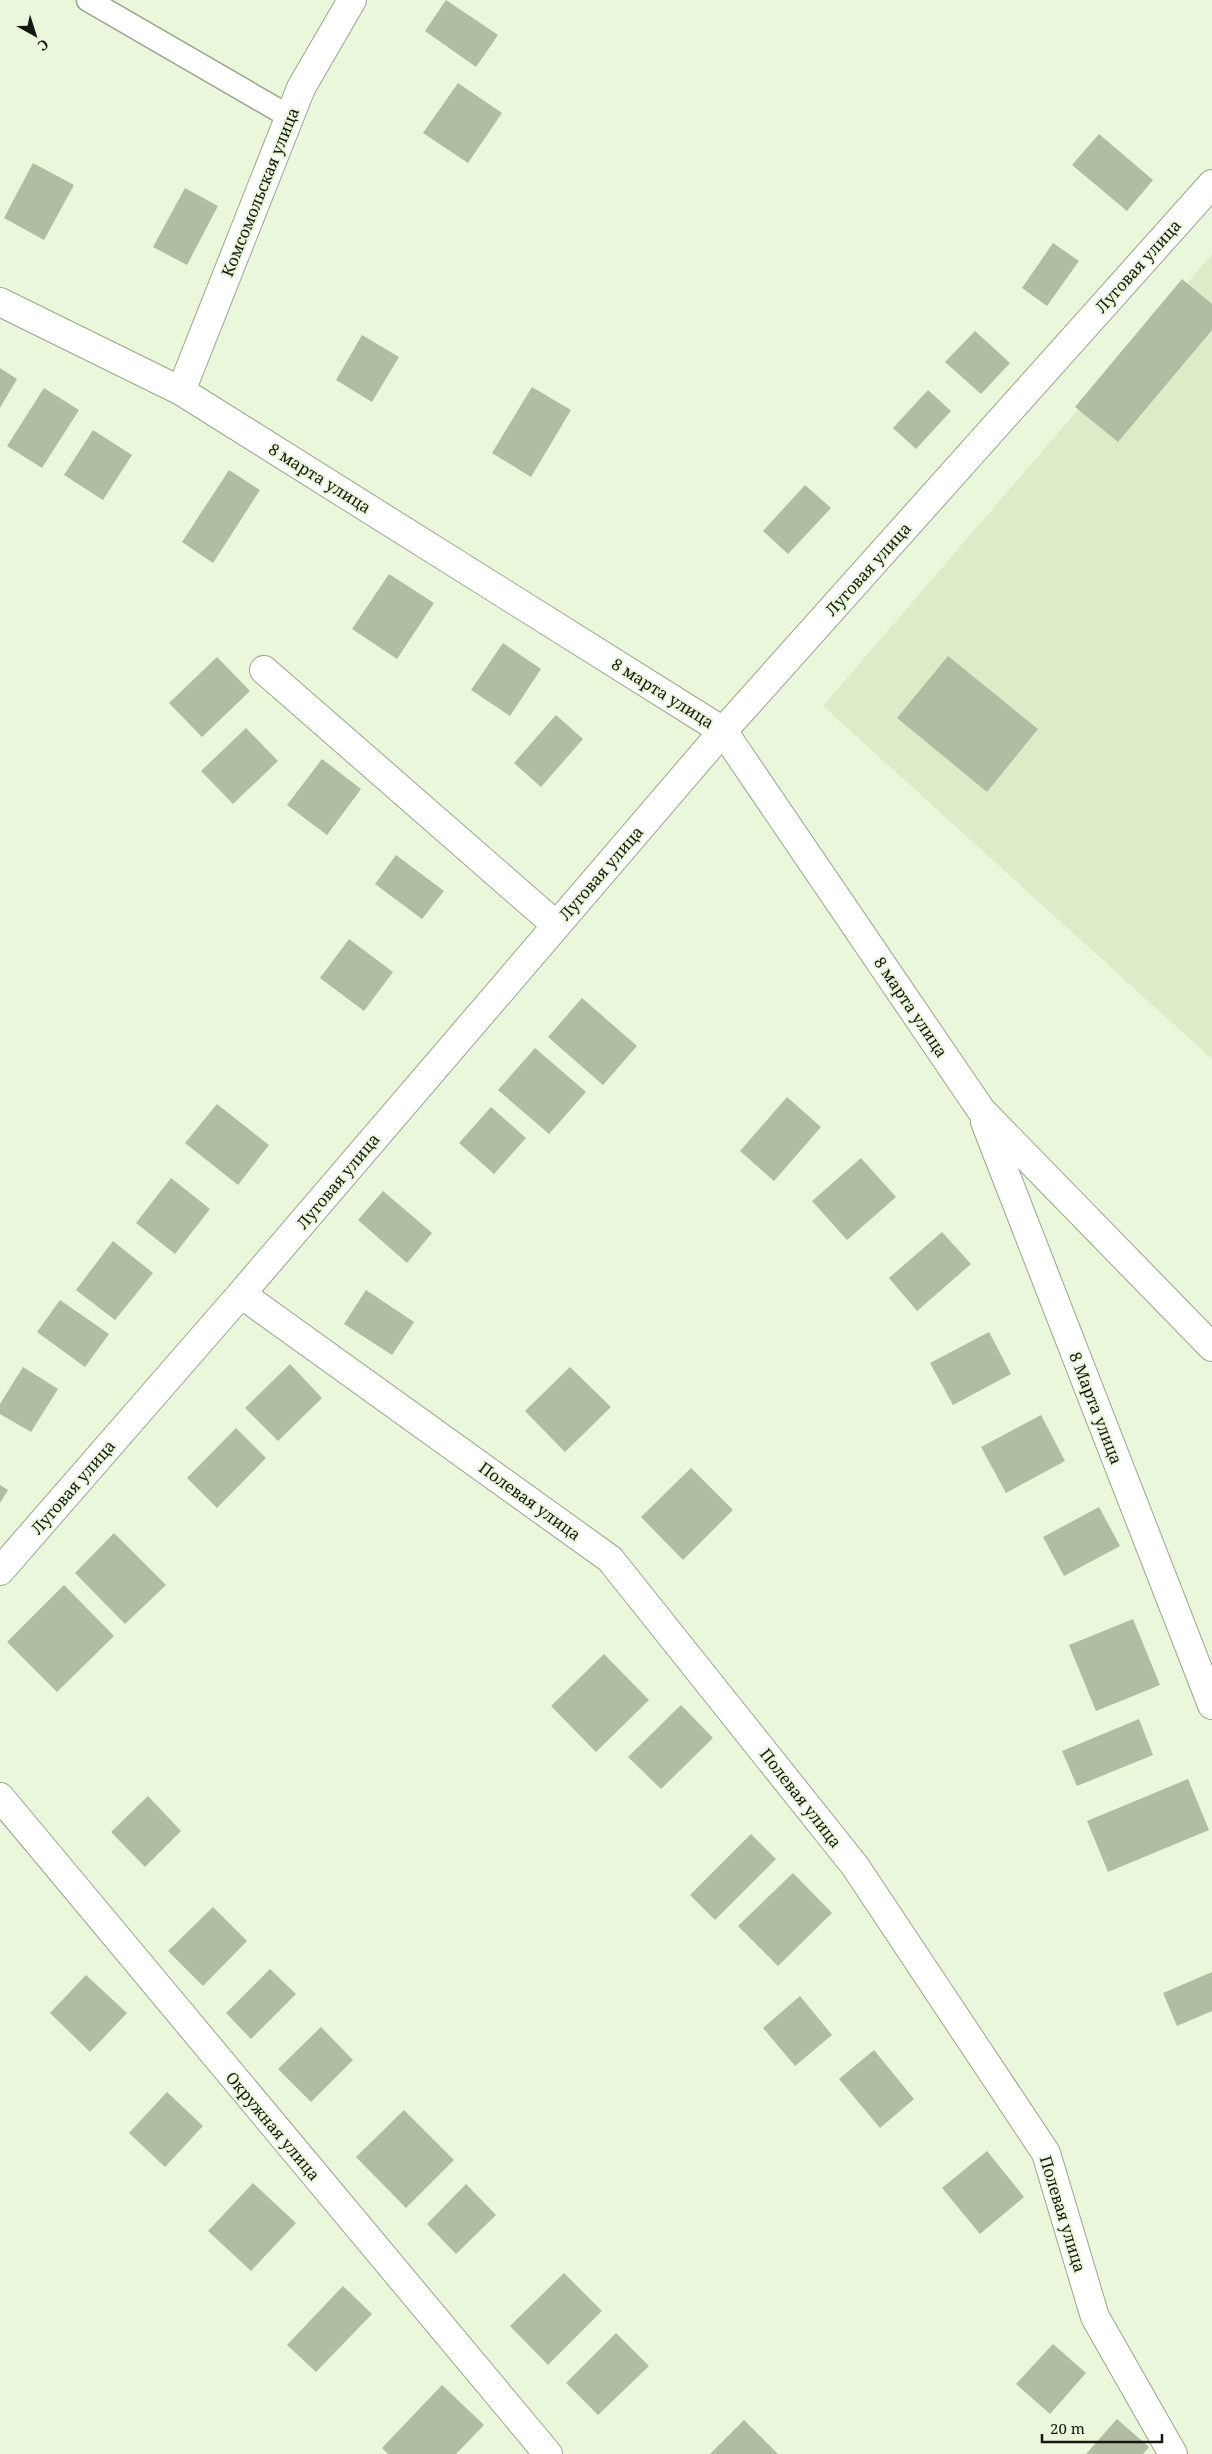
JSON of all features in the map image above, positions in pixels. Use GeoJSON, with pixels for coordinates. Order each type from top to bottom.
{"type":"FeatureCollection","features":[{"type":"Feature","properties":{"kind":"street","name":"Комсомольская улица"},"geometry":{"type":"LineString","coordinates":[[181,391],[301,88],[352,0]]}},
{"type":"Feature","properties":{"kind":"street","name":"Луговая улица"},"geometry":{"type":"LineString","coordinates":[[0,1571],[241,1294],[723,731],[1212,184]]}},
{"type":"Feature","properties":{"kind":"street","name":"8 марта улица"},"geometry":{"type":"LineString","coordinates":[[0,302],[181,391],[723,731],[981,1110],[1212,1347]]}},
{"type":"Feature","properties":{"kind":"street"},"geometry":{"type":"LineString","coordinates":[[264,670],[556,925]]}},
{"type":"Feature","properties":{"kind":"street","name":"8 Марта улица"},"geometry":{"type":"LineString","coordinates":[[981,1110],[1212,1705]]}},
{"type":"Feature","properties":{"kind":"street","name":"Полевая улица"},"geometry":{"type":"LineString","coordinates":[[241,1294],[610,1559],[855,1866],[1046,2153],[1095,2318],[1173,2454]]}},
{"type":"Feature","properties":{"kind":"street","name":"Окружная улица"},"geometry":{"type":"LineString","coordinates":[[0,1797],[548,2454]]}},
{"type":"Feature","properties":{"kind":"lane"},"geometry":{"type":"LineString","coordinates":[[88,0],[290,117]]}},
{"type":"Feature","properties":{"kind":"shaded area"},"geometry":{"type":"Polygon","coordinates":[[[1212,254],[1212,1059],[823,706],[1212,254]]]}},
{"type":"Feature","properties":{"kind":"building"},"geometry":{"type":"Polygon","coordinates":[[[446,0],[498,35],[476,67],[425,31],[446,0]]]}},
{"type":"Feature","properties":{"kind":"building"},"geometry":{"type":"Polygon","coordinates":[[[458,83],[502,113],[468,163],[423,133],[458,83]]]}},
{"type":"Feature","properties":{"kind":"building"},"geometry":{"type":"Polygon","coordinates":[[[1099,134],[1153,180],[1127,211],[1072,165],[1099,134]]]}},
{"type":"Feature","properties":{"kind":"building"},"geometry":{"type":"Polygon","coordinates":[[[33,163],[74,185],[44,240],[4,218],[33,163]]]}},
{"type":"Feature","properties":{"kind":"building"},"geometry":{"type":"Polygon","coordinates":[[[185,188],[218,206],[187,265],[153,247],[185,188]]]}},
{"type":"Feature","properties":{"kind":"building"},"geometry":{"type":"Polygon","coordinates":[[[1053,243],[1079,261],[1047,306],[1022,288],[1053,243]]]}},
{"type":"Feature","properties":{"kind":"building"},"geometry":{"type":"Polygon","coordinates":[[[1182,279],[1212,304],[1212,330],[1118,442],[1075,407],[1182,279]]]}},
{"type":"Feature","properties":{"kind":"building"},"geometry":{"type":"Polygon","coordinates":[[[975,331],[1010,363],[981,394],[945,362],[975,331]]]}},
{"type":"Feature","properties":{"kind":"building"},"geometry":{"type":"Polygon","coordinates":[[[362,335],[399,357],[372,402],[336,380],[362,335]]]}},
{"type":"Feature","properties":{"kind":"building"},"geometry":{"type":"Polygon","coordinates":[[[0,368],[17,379],[0,408],[0,368]]]}},
{"type":"Feature","properties":{"kind":"building"},"geometry":{"type":"Polygon","coordinates":[[[532,387],[571,410],[531,477],[492,453],[532,387]]]}},
{"type":"Feature","properties":{"kind":"building"},"geometry":{"type":"Polygon","coordinates":[[[44,388],[79,410],[42,468],[7,446],[44,388]]]}},
{"type":"Feature","properties":{"kind":"building"},"geometry":{"type":"Polygon","coordinates":[[[928,390],[951,411],[916,449],[893,428],[928,390]]]}},
{"type":"Feature","properties":{"kind":"building"},"geometry":{"type":"Polygon","coordinates":[[[93,430],[132,455],[103,500],[64,475],[93,430]]]}},
{"type":"Feature","properties":{"kind":"building"},"geometry":{"type":"Polygon","coordinates":[[[229,470],[260,490],[213,563],[182,542],[229,470]]]}},
{"type":"Feature","properties":{"kind":"building"},"geometry":{"type":"Polygon","coordinates":[[[805,485],[831,508],[788,554],[763,531],[805,485]]]}},
{"type":"Feature","properties":{"kind":"building"},"geometry":{"type":"Polygon","coordinates":[[[389,574],[434,603],[397,659],[352,629],[389,574]]]}},
{"type":"Feature","properties":{"kind":"building"},"geometry":{"type":"Polygon","coordinates":[[[503,643],[541,669],[510,716],[471,690],[503,643]]]}},
{"type":"Feature","properties":{"kind":"building"},"geometry":{"type":"Polygon","coordinates":[[[948,656],[1038,729],[987,792],[897,718],[948,656]]]}},
{"type":"Feature","properties":{"kind":"building"},"geometry":{"type":"Polygon","coordinates":[[[217,657],[250,691],[202,737],[169,703],[217,657]]]}},
{"type":"Feature","properties":{"kind":"building"},"geometry":{"type":"Polygon","coordinates":[[[556,715],[583,739],[541,787],[514,763],[556,715]]]}},
{"type":"Feature","properties":{"kind":"building"},"geometry":{"type":"Polygon","coordinates":[[[246,728],[278,761],[233,804],[201,771],[246,728]]]}},
{"type":"Feature","properties":{"kind":"building"},"geometry":{"type":"Polygon","coordinates":[[[322,759],[361,789],[327,835],[287,805],[322,759]]]}},
{"type":"Feature","properties":{"kind":"building"},"geometry":{"type":"Polygon","coordinates":[[[396,855],[444,891],[422,919],[375,884],[396,855]]]}},
{"type":"Feature","properties":{"kind":"building"},"geometry":{"type":"Polygon","coordinates":[[[349,939],[393,972],[364,1011],[320,978],[349,939]]]}},
{"type":"Feature","properties":{"kind":"building"},"geometry":{"type":"Polygon","coordinates":[[[582,998],[637,1046],[603,1085],[548,1037],[582,998]]]}},
{"type":"Feature","properties":{"kind":"building"},"geometry":{"type":"Polygon","coordinates":[[[535,1048],[586,1092],[549,1134],[498,1090],[535,1048]]]}},
{"type":"Feature","properties":{"kind":"building"},"geometry":{"type":"Polygon","coordinates":[[[787,1097],[821,1127],[774,1181],[740,1151],[787,1097]]]}},
{"type":"Feature","properties":{"kind":"building"},"geometry":{"type":"Polygon","coordinates":[[[217,1104],[269,1145],[238,1185],[185,1143],[217,1104]]]}},
{"type":"Feature","properties":{"kind":"building"},"geometry":{"type":"Polygon","coordinates":[[[491,1107],[526,1138],[494,1174],[459,1143],[491,1107]]]}},
{"type":"Feature","properties":{"kind":"building"},"geometry":{"type":"Polygon","coordinates":[[[861,1158],[896,1197],[847,1240],[812,1201],[861,1158]]]}},
{"type":"Feature","properties":{"kind":"building"},"geometry":{"type":"Polygon","coordinates":[[[171,1178],[210,1209],[175,1254],[136,1223],[171,1178]]]}},
{"type":"Feature","properties":{"kind":"building"},"geometry":{"type":"Polygon","coordinates":[[[383,1191],[432,1233],[407,1263],[358,1220],[383,1191]]]}},
{"type":"Feature","properties":{"kind":"building"},"geometry":{"type":"Polygon","coordinates":[[[942,1232],[971,1264],[917,1311],[889,1278],[942,1232]]]}},
{"type":"Feature","properties":{"kind":"building"},"geometry":{"type":"Polygon","coordinates":[[[113,1241],[153,1273],[115,1320],[76,1290],[113,1241]]]}},
{"type":"Feature","properties":{"kind":"building"},"geometry":{"type":"Polygon","coordinates":[[[366,1290],[414,1322],[392,1355],[344,1324],[366,1290]]]}},
{"type":"Feature","properties":{"kind":"building"},"geometry":{"type":"Polygon","coordinates":[[[60,1300],[109,1334],[85,1367],[37,1332],[60,1300]]]}},
{"type":"Feature","properties":{"kind":"building"},"geometry":{"type":"Polygon","coordinates":[[[989,1332],[1011,1374],[953,1405],[930,1363],[989,1332]]]}},
{"type":"Feature","properties":{"kind":"building"},"geometry":{"type":"Polygon","coordinates":[[[290,1364],[322,1398],[278,1441],[245,1408],[290,1364]]]}},
{"type":"Feature","properties":{"kind":"building"},"geometry":{"type":"Polygon","coordinates":[[[23,1367],[58,1389],[31,1432],[0,1414],[0,1404],[23,1367]]]}},
{"type":"Feature","properties":{"kind":"building"},"geometry":{"type":"Polygon","coordinates":[[[570,1367],[611,1407],[565,1452],[525,1411],[570,1367]]]}},
{"type":"Feature","properties":{"kind":"building"},"geometry":{"type":"Polygon","coordinates":[[[1041,1415],[1065,1461],[1006,1493],[981,1447],[1041,1415]]]}},
{"type":"Feature","properties":{"kind":"building"},"geometry":{"type":"Polygon","coordinates":[[[236,1428],[266,1458],[217,1508],[187,1478],[236,1428]]]}},
{"type":"Feature","properties":{"kind":"building"},"geometry":{"type":"Polygon","coordinates":[[[691,1468],[733,1510],[683,1560],[641,1517],[691,1468]]]}},
{"type":"Feature","properties":{"kind":"building"},"geometry":{"type":"Polygon","coordinates":[[[0,1485],[8,1490],[0,1503],[0,1485]]]}},
{"type":"Feature","properties":{"kind":"building"},"geometry":{"type":"Polygon","coordinates":[[[1099,1507],[1120,1546],[1064,1576],[1043,1537],[1099,1507]]]}},
{"type":"Feature","properties":{"kind":"building"},"geometry":{"type":"Polygon","coordinates":[[[114,1533],[166,1585],[125,1624],[75,1573],[114,1533]]]}},
{"type":"Feature","properties":{"kind":"building"},"geometry":{"type":"Polygon","coordinates":[[[64,1585],[114,1636],[57,1692],[7,1642],[64,1585]]]}},
{"type":"Feature","properties":{"kind":"building"},"geometry":{"type":"Polygon","coordinates":[[[1133,1619],[1160,1685],[1096,1711],[1069,1645],[1133,1619]]]}},
{"type":"Feature","properties":{"kind":"building"},"geometry":{"type":"Polygon","coordinates":[[[604,1654],[649,1700],[596,1752],[551,1706],[604,1654]]]}},
{"type":"Feature","properties":{"kind":"building"},"geometry":{"type":"Polygon","coordinates":[[[681,1705],[713,1738],[661,1789],[628,1757],[681,1705]]]}},
{"type":"Feature","properties":{"kind":"building"},"geometry":{"type":"Polygon","coordinates":[[[1139,1719],[1153,1755],[1077,1786],[1062,1751],[1139,1719]]]}},
{"type":"Feature","properties":{"kind":"building"},"geometry":{"type":"Polygon","coordinates":[[[1188,1779],[1209,1830],[1108,1872],[1087,1821],[1188,1779]]]}},
{"type":"Feature","properties":{"kind":"building"},"geometry":{"type":"Polygon","coordinates":[[[148,1796],[181,1831],[145,1867],[111,1832],[148,1796]]]}},
{"type":"Feature","properties":{"kind":"building"},"geometry":{"type":"Polygon","coordinates":[[[751,1834],[776,1859],[715,1920],[690,1895],[751,1834]]]}},
{"type":"Feature","properties":{"kind":"building"},"geometry":{"type":"Polygon","coordinates":[[[793,1873],[832,1913],[778,1966],[738,1926],[793,1873]]]}},
{"type":"Feature","properties":{"kind":"building"},"geometry":{"type":"Polygon","coordinates":[[[213,1907],[247,1941],[203,1986],[168,1951],[213,1907]]]}},
{"type":"Feature","properties":{"kind":"building"},"geometry":{"type":"Polygon","coordinates":[[[270,1969],[296,1994],[251,2039],[226,2013],[270,1969]]]}},
{"type":"Feature","properties":{"kind":"building"},"geometry":{"type":"Polygon","coordinates":[[[1212,1972],[1212,2011],[1177,2026],[1163,1993],[1212,1972]]]}},
{"type":"Feature","properties":{"kind":"building"},"geometry":{"type":"Polygon","coordinates":[[[86,1975],[127,2013],[90,2052],[50,2013],[86,1975]]]}},
{"type":"Feature","properties":{"kind":"building"},"geometry":{"type":"Polygon","coordinates":[[[800,1996],[832,2035],[795,2066],[763,2028],[800,1996]]]}},
{"type":"Feature","properties":{"kind":"building"},"geometry":{"type":"Polygon","coordinates":[[[321,2027],[353,2060],[311,2102],[278,2069],[321,2027]]]}},
{"type":"Feature","properties":{"kind":"building"},"geometry":{"type":"Polygon","coordinates":[[[874,2050],[914,2099],[880,2128],[839,2079],[874,2050]]]}},
{"type":"Feature","properties":{"kind":"building"},"geometry":{"type":"Polygon","coordinates":[[[167,2092],[203,2126],[165,2167],[129,2133],[167,2092]]]}},
{"type":"Feature","properties":{"kind":"building"},"geometry":{"type":"Polygon","coordinates":[[[404,2110],[454,2160],[406,2208],[356,2157],[404,2110]]]}},
{"type":"Feature","properties":{"kind":"building"},"geometry":{"type":"Polygon","coordinates":[[[987,2151],[1024,2197],[980,2234],[942,2188],[987,2151]]]}},
{"type":"Feature","properties":{"kind":"building"},"geometry":{"type":"Polygon","coordinates":[[[253,2183],[296,2223],[251,2271],[208,2231],[253,2183]]]}},
{"type":"Feature","properties":{"kind":"building"},"geometry":{"type":"Polygon","coordinates":[[[466,2184],[496,2215],[456,2254],[427,2224],[466,2184]]]}},
{"type":"Feature","properties":{"kind":"building"},"geometry":{"type":"Polygon","coordinates":[[[564,2273],[602,2311],[548,2365],[510,2326],[564,2273]]]}},
{"type":"Feature","properties":{"kind":"building"},"geometry":{"type":"Polygon","coordinates":[[[343,2286],[372,2314],[316,2372],[287,2345],[343,2286]]]}},
{"type":"Feature","properties":{"kind":"building"},"geometry":{"type":"Polygon","coordinates":[[[616,2333],[649,2366],[598,2415],[566,2383],[616,2333]]]}},
{"type":"Feature","properties":{"kind":"building"},"geometry":{"type":"Polygon","coordinates":[[[1053,2344],[1086,2373],[1050,2414],[1016,2384],[1053,2344]]]}},
{"type":"Feature","properties":{"kind":"building"},"geometry":{"type":"Polygon","coordinates":[[[442,2385],[484,2425],[456,2454],[388,2454],[382,2448],[442,2385]]]}},
{"type":"Feature","properties":{"kind":"building"},"geometry":{"type":"Polygon","coordinates":[[[1117,2419],[1149,2447],[1143,2454],[1086,2454],[1117,2419]]]}},
{"type":"Feature","properties":{"kind":"building"},"geometry":{"type":"Polygon","coordinates":[[[744,2420],[778,2454],[710,2454],[744,2420]]]}}]}
